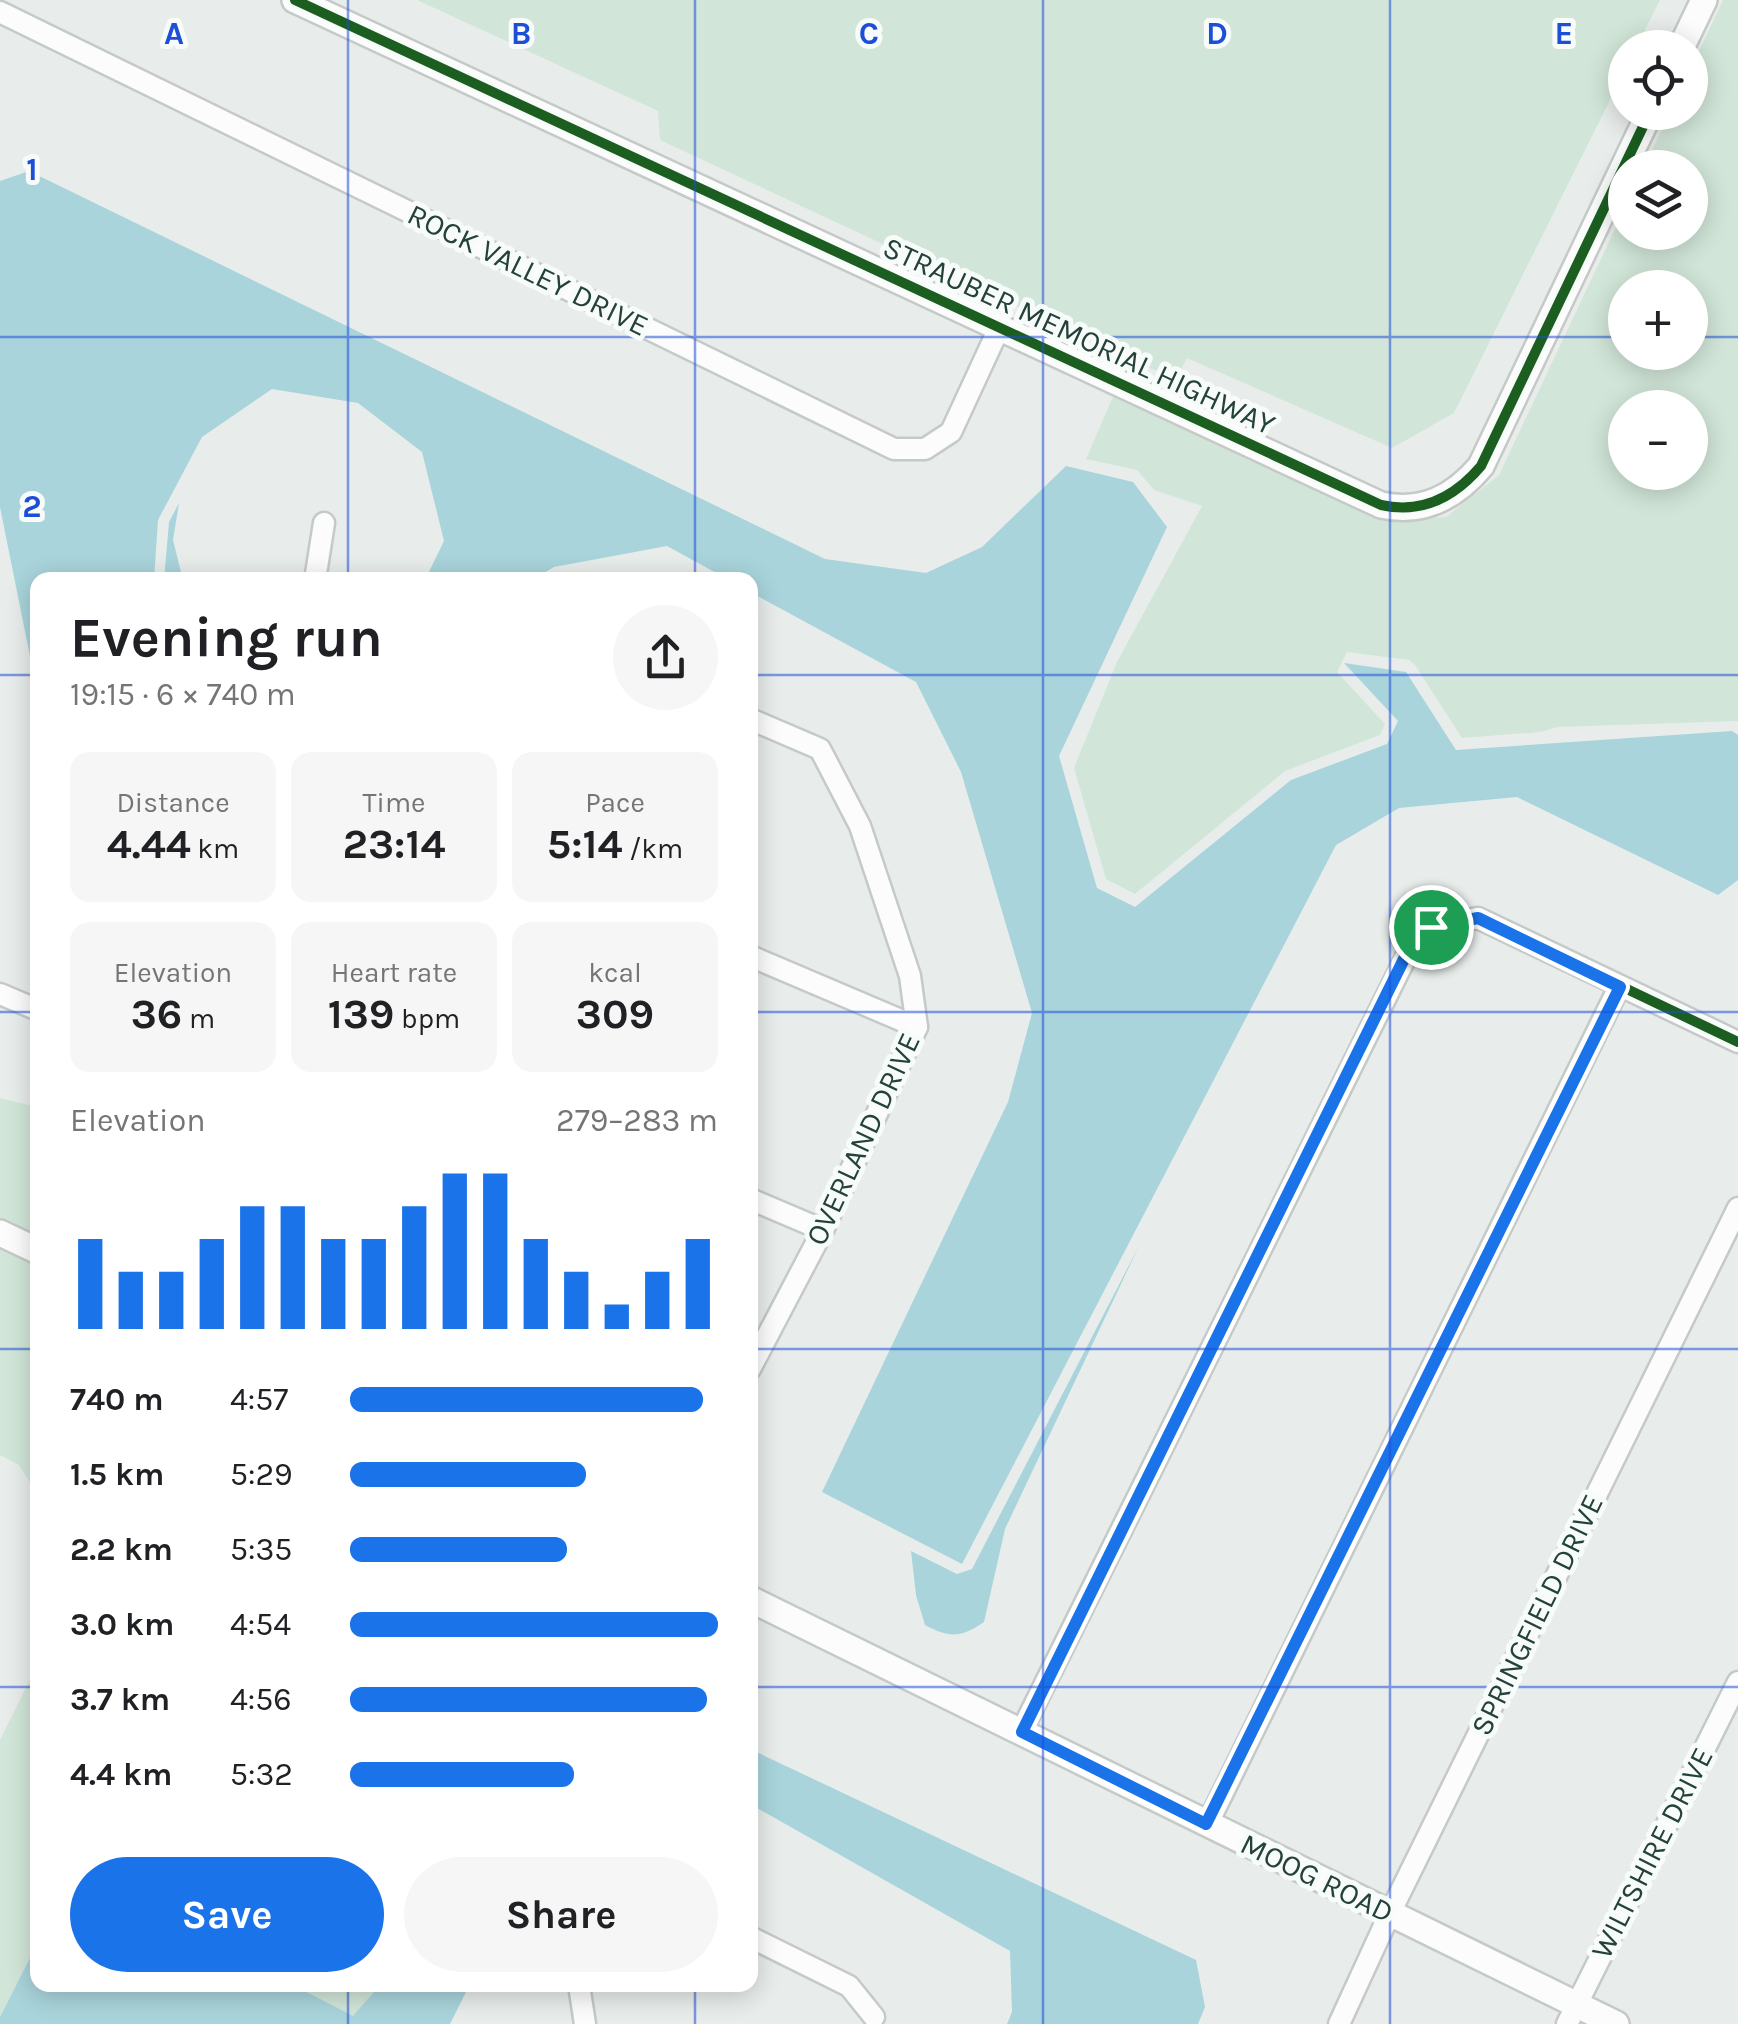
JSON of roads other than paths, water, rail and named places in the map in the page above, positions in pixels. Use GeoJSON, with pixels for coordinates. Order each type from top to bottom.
{"type":"FeatureCollection","features":[{"type":"Feature","properties":{"kind":"street","name":"STRAUBER MEMORIAL HIGHWAY"},"geometry":{"type":"LineString","coordinates":[[295,0],[1381,505],[1399,509],[1425,507],[1466,484],[1481,466],[1641,130]]}},
{"type":"Feature","properties":{"kind":"street"},"geometry":{"type":"LineString","coordinates":[[1690,30],[1704,0]]}},
{"type":"Feature","properties":{"kind":"street","name":"ROCK VALLEY DRIVE"},"geometry":{"type":"LineString","coordinates":[[0,12],[894,449],[925,449],[952,432],[1000,326]]}},
{"type":"Feature","properties":{"kind":"street"},"geometry":{"type":"LineString","coordinates":[[316,572],[324,523]]}},
{"type":"Feature","properties":{"kind":"street","name":"OVERLAND DRIVE"},"geometry":{"type":"LineString","coordinates":[[758,723],[820,749],[860,826],[910,976],[917,1027],[823,1230],[758,1354]]}},
{"type":"Feature","properties":{"kind":"street"},"geometry":{"type":"LineString","coordinates":[[1022,1732],[1404,959],[1431,927],[1478,918],[1738,1042]]}},
{"type":"Feature","properties":{"kind":"street"},"geometry":{"type":"LineString","coordinates":[[758,959],[917,1027]]}},
{"type":"Feature","properties":{"kind":"street"},"geometry":{"type":"LineString","coordinates":[[1206,1824],[1620,987]]}},
{"type":"Feature","properties":{"kind":"street"},"geometry":{"type":"LineString","coordinates":[[0,994],[30,1007]]}},
{"type":"Feature","properties":{"kind":"street"},"geometry":{"type":"LineString","coordinates":[[758,1202],[823,1230]]}},
{"type":"Feature","properties":{"kind":"street","name":"SPRINGFIELD DRIVE"},"geometry":{"type":"LineString","coordinates":[[1338,2024],[1738,1208]]}},
{"type":"Feature","properties":{"kind":"street"},"geometry":{"type":"LineString","coordinates":[[0,1233],[30,1247]]}},
{"type":"Feature","properties":{"kind":"street","name":"MOOG ROAD"},"geometry":{"type":"LineString","coordinates":[[758,1603],[1390,1913],[1572,2014],[1616,2024]]}},
{"type":"Feature","properties":{"kind":"street","name":"WILTSHIRE DRIVE"},"geometry":{"type":"LineString","coordinates":[[1572,2014],[1738,1682]]}},
{"type":"Feature","properties":{"kind":"street"},"geometry":{"type":"LineString","coordinates":[[758,1941],[849,1986],[874,2017]]}},
{"type":"Feature","properties":{"kind":"street"},"geometry":{"type":"LineString","coordinates":[[580,1992],[585,2024]]}},
{"type":"Feature","properties":{"kind":"water"},"geometry":{"type":"Polygon","coordinates":[[[29,171],[825,559],[926,573],[982,547],[1066,466],[1133,482],[1167,527],[1059,756],[1097,888],[1135,907],[1291,780],[1387,744],[1398,721],[1344,663],[1406,672],[1456,750],[1732,731],[1738,735],[1738,880],[1718,895],[1517,797],[1399,808],[1336,845],[962,1564],[822,1492],[1008,1102],[1032,1013],[961,772],[916,682],[758,596],[758,572],[714,572],[667,546],[554,567],[546,572],[429,572],[444,541],[422,452],[358,403],[272,389],[202,437],[158,520],[155,572],[30,572],[30,656],[0,507],[0,181],[29,171]]]}},
{"type":"Feature","properties":{"kind":"water"},"geometry":{"type":"Polygon","coordinates":[[[179,503],[173,540],[181,572],[165,572],[169,522],[179,503]]]}},
{"type":"Feature","properties":{"kind":"water"},"geometry":{"type":"Polygon","coordinates":[[[1139,1246],[1005,1529],[984,1622],[955,1634],[925,1625],[916,1595],[911,1551],[957,1574],[972,1569],[1139,1246]]]}},
{"type":"Feature","properties":{"kind":"water"},"geometry":{"type":"Polygon","coordinates":[[[758,1753],[1196,1960],[1205,2007],[1198,2024],[1007,2024],[1012,2012],[1010,1951],[758,1809],[758,1753]]]}},
{"type":"Feature","properties":{"kind":"water"},"geometry":{"type":"Polygon","coordinates":[[[30,1958],[30,1992],[307,1992],[353,2016],[374,1992],[466,1992],[450,2024],[0,2024],[30,1958]]]}}]}
